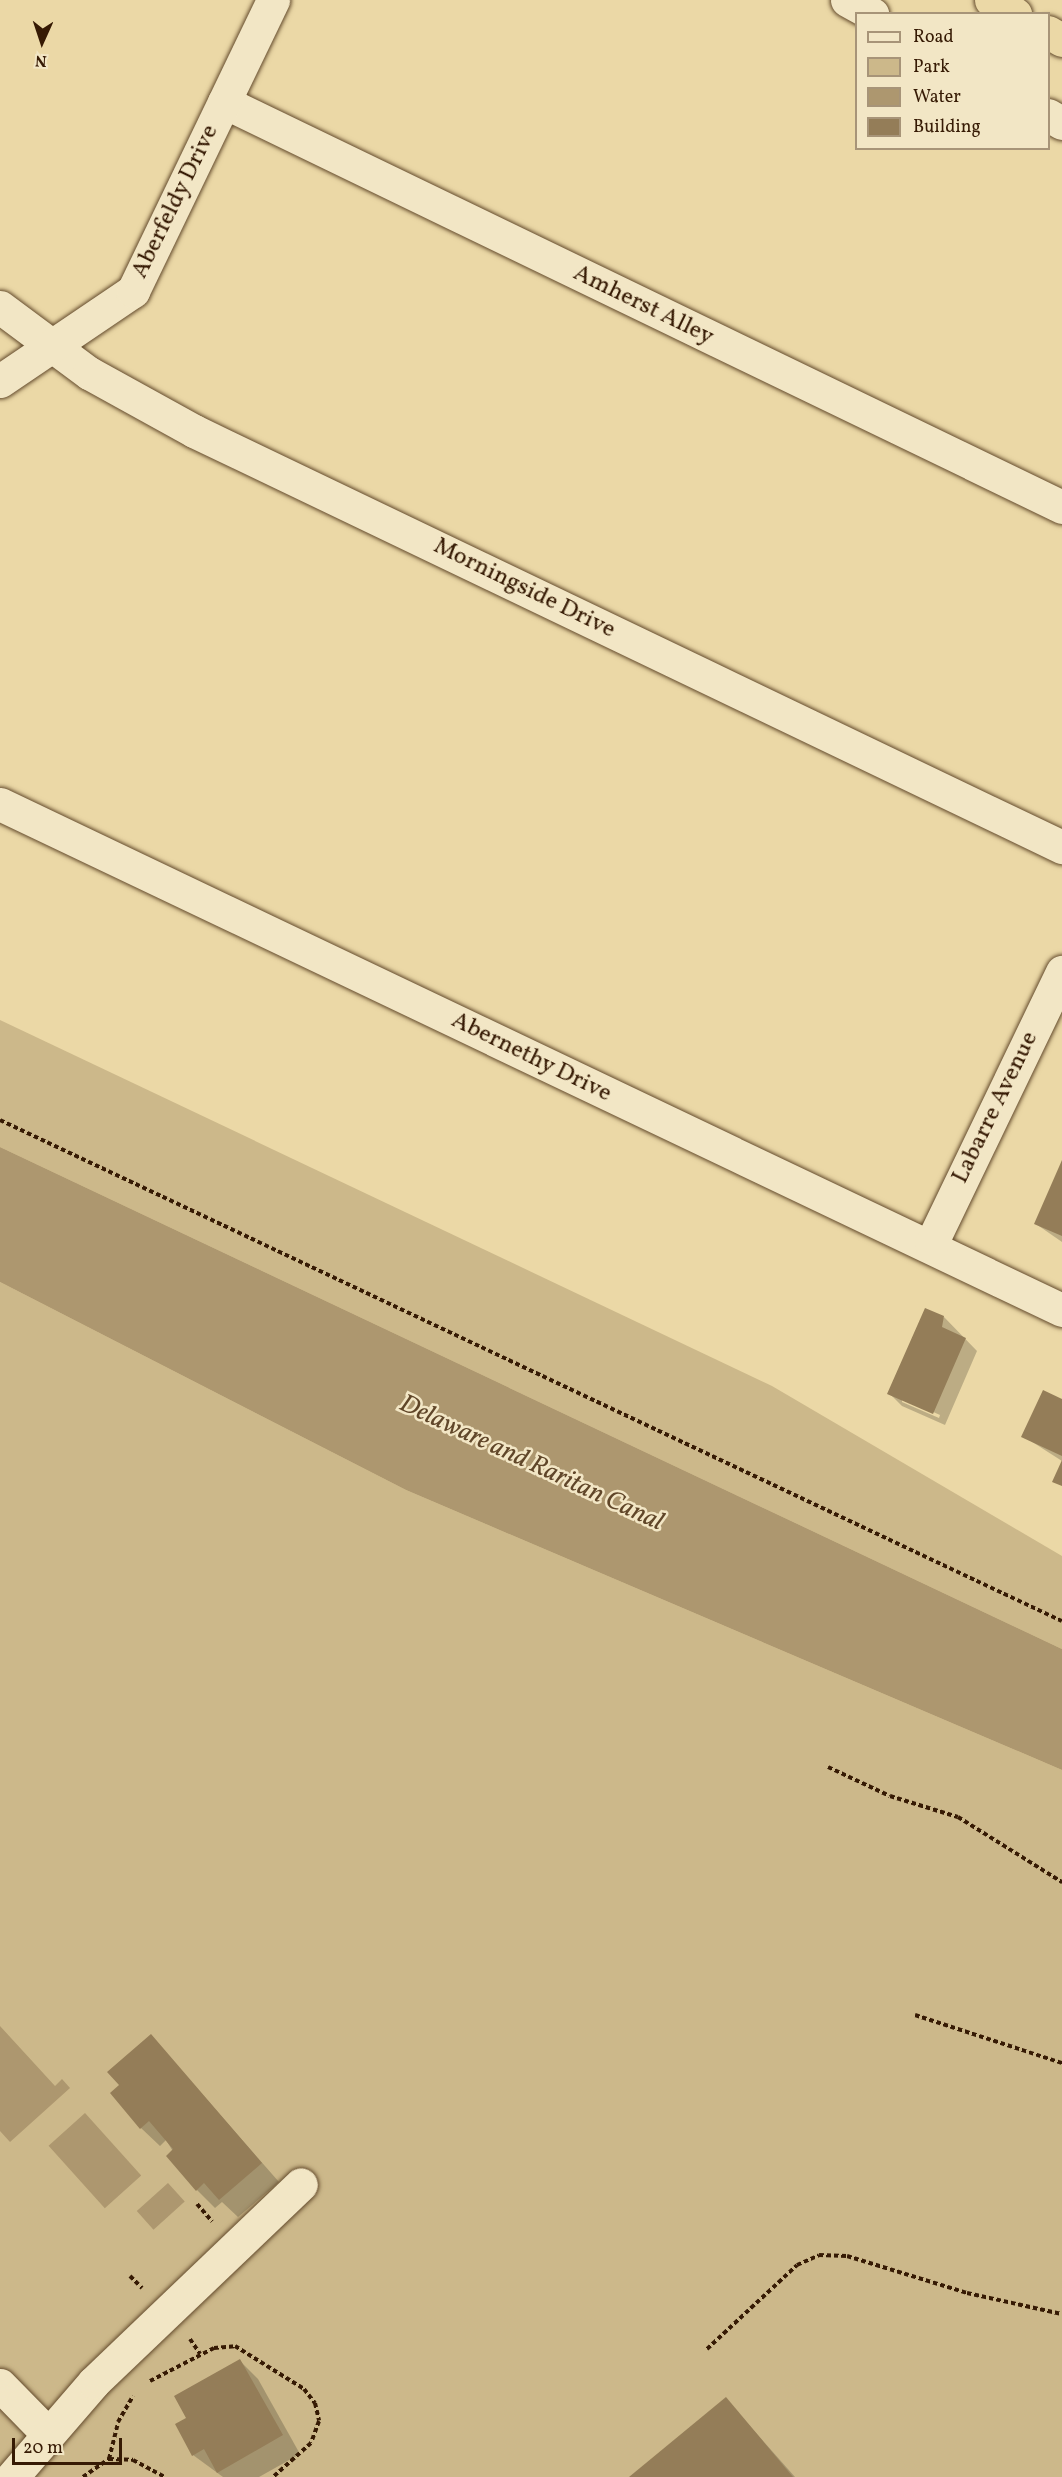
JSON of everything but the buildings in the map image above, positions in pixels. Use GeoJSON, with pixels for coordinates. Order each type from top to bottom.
{"type":"FeatureCollection","features":[{"type":"Feature","properties":{"kind":"highway"},"geometry":{"type":"LineString","coordinates":[[990,0],[1011,12]]}},
{"type":"Feature","properties":{"kind":"street","name":"Aberfeldy Drive"},"geometry":{"type":"LineString","coordinates":[[0,381],[133,291],[273,0]]}},
{"type":"Feature","properties":{"kind":"street"},"geometry":{"type":"LineString","coordinates":[[847,0],[868,12]]}},
{"type":"Feature","properties":{"kind":"street","name":"Amherst Alley"},"geometry":{"type":"LineString","coordinates":[[224,102],[1062,507]]}},
{"type":"Feature","properties":{"kind":"street","name":"Morningside Drive"},"geometry":{"type":"LineString","coordinates":[[0,307],[51,347],[194,431],[1062,848]]}},
{"type":"Feature","properties":{"kind":"street","name":"Abernethy Drive"},"geometry":{"type":"LineString","coordinates":[[0,804],[931,1244],[1062,1310]]}},
{"type":"Feature","properties":{"kind":"street","name":"Labarre Avenue"},"geometry":{"type":"LineString","coordinates":[[931,1244],[1062,972]]}},
{"type":"Feature","properties":{"kind":"street"},"geometry":{"type":"LineString","coordinates":[[12,2477],[47,2433],[302,2184]]}},
{"type":"Feature","properties":{"kind":"street"},"geometry":{"type":"LineString","coordinates":[[0,2385],[47,2433]]}},
{"type":"Feature","properties":{"kind":"path"},"geometry":{"type":"LineString","coordinates":[[0,1120],[1062,1621]]}},
{"type":"Feature","properties":{"kind":"path"},"geometry":{"type":"LineString","coordinates":[[828,1767],[890,1796],[958,1817],[1062,1882]]}},
{"type":"Feature","properties":{"kind":"path"},"geometry":{"type":"LineString","coordinates":[[915,2015],[1062,2063]]}},
{"type":"Feature","properties":{"kind":"path"},"geometry":{"type":"LineString","coordinates":[[707,2349],[797,2265],[819,2255],[847,2256],[967,2293],[1061,2315]]}},
{"type":"Feature","properties":{"kind":"path"},"geometry":{"type":"LineString","coordinates":[[185,2330],[200,2354]]}},
{"type":"Feature","properties":{"kind":"path"},"geometry":{"type":"LineString","coordinates":[[109,2459],[118,2422],[135,2393],[167,2369],[200,2354],[235,2346],[254,2353],[315,2403],[319,2421],[311,2444],[273,2477]]}},
{"type":"Feature","properties":{"kind":"path"},"geometry":{"type":"LineString","coordinates":[[83,2477],[109,2459],[133,2460],[165,2477]]}},
{"type":"Feature","properties":{"kind":"green space"},"geometry":{"type":"Polygon","coordinates":[[[0,1020],[772,1386],[1062,1556],[1062,1649],[0,1147],[0,1020]]]}},
{"type":"Feature","properties":{"kind":"green space"},"geometry":{"type":"Polygon","coordinates":[[[0,1282],[406,1490],[1062,1770],[1062,2477],[0,2477],[0,1282]]]}},
{"type":"Feature","properties":{"kind":"water","name":"Delaware and Raritan Canal"},"geometry":{"type":"Polygon","coordinates":[[[0,1147],[1062,1649],[1062,1770],[406,1490],[0,1282],[0,1147]]]}},
{"type":"Feature","properties":{"kind":"water"},"geometry":{"type":"Polygon","coordinates":[[[0,2026],[55,2086],[62,2079],[70,2088],[10,2142],[0,2131],[0,2026]]]}},
{"type":"Feature","properties":{"kind":"water"},"geometry":{"type":"Polygon","coordinates":[[[85,2113],[141,2175],[105,2208],[49,2146],[85,2113]]]}},
{"type":"Feature","properties":{"kind":"water"},"geometry":{"type":"Polygon","coordinates":[[[168,2183],[185,2202],[154,2230],[137,2211],[168,2183]]]}}]}
